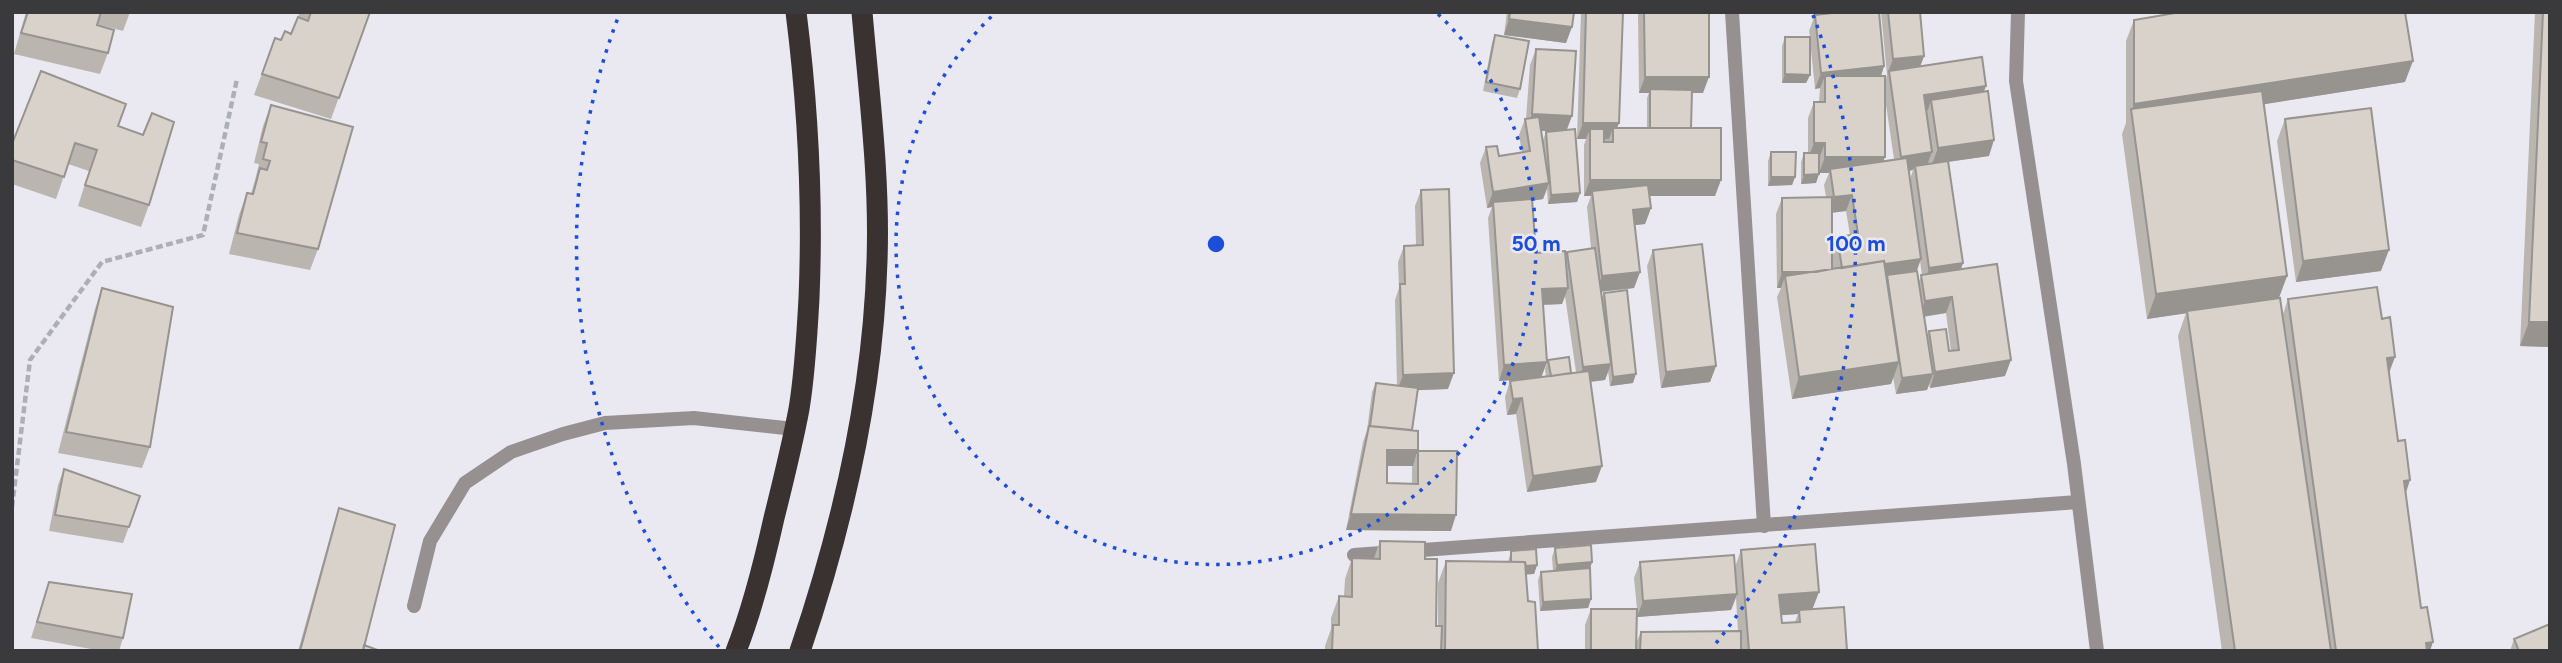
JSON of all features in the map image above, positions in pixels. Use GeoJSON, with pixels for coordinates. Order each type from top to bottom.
{"type":"FeatureCollection","features":[{"type":"Feature","properties":{"kind":"highway"},"geometry":{"type":"LineString","coordinates":[[736,651],[764,561],[799,408],[807,327],[811,247],[806,102],[796,12]]}},
{"type":"Feature","properties":{"kind":"highway"},"geometry":{"type":"LineString","coordinates":[[800,651],[823,584],[845,499],[862,416],[872,335],[877,261],[876,180],[862,12]]}},
{"type":"Feature","properties":{"kind":"street"},"geometry":{"type":"LineString","coordinates":[[1732,12],[1765,526]]}},
{"type":"Feature","properties":{"kind":"street"},"geometry":{"type":"LineString","coordinates":[[2018,12],[2016,81],[2078,502],[2097,651]]}},
{"type":"Feature","properties":{"kind":"street"},"geometry":{"type":"LineString","coordinates":[[414,606],[430,541],[465,483],[511,452],[605,423],[694,418],[794,429]]}},
{"type":"Feature","properties":{"kind":"street"},"geometry":{"type":"LineString","coordinates":[[1354,555],[2078,502]]}},
{"type":"Feature","properties":{"kind":"path"},"geometry":{"type":"LineString","coordinates":[[12,506],[30,359],[102,262],[202,235],[237,79]]}},
{"type":"Feature","properties":{"kind":"building"},"geometry":{"type":"Polygon","coordinates":[[[28,12],[101,12],[97,25],[114,30],[108,53],[21,33],[28,12]]]}},
{"type":"Feature","properties":{"kind":"building"},"geometry":{"type":"Polygon","coordinates":[[[311,12],[370,12],[339,98],[262,74],[275,38],[281,40],[285,31],[291,34],[298,17],[308,21],[311,12]]]}},
{"type":"Feature","properties":{"kind":"building"},"geometry":{"type":"Polygon","coordinates":[[[1510,12],[1574,12],[1572,27],[1509,19],[1510,12]]]}},
{"type":"Feature","properties":{"kind":"building"},"geometry":{"type":"Polygon","coordinates":[[[1586,12],[1623,12],[1619,123],[1583,123],[1586,12]]]}},
{"type":"Feature","properties":{"kind":"building"},"geometry":{"type":"Polygon","coordinates":[[[1644,12],[1709,12],[1709,77],[1645,77],[1644,12]]]}},
{"type":"Feature","properties":{"kind":"building"},"geometry":{"type":"Polygon","coordinates":[[[1879,12],[1884,66],[1821,73],[1815,15],[1879,12]]]}},
{"type":"Feature","properties":{"kind":"building"},"geometry":{"type":"Polygon","coordinates":[[[1888,12],[1920,12],[1924,56],[1893,59],[1888,12]]]}},
{"type":"Feature","properties":{"kind":"building"},"geometry":{"type":"Polygon","coordinates":[[[2181,12],[2405,12],[2413,61],[2134,104],[2134,20],[2181,12]]]}},
{"type":"Feature","properties":{"kind":"building"},"geometry":{"type":"Polygon","coordinates":[[[2543,12],[2550,12],[2550,322],[2529,322],[2543,12]]]}},
{"type":"Feature","properties":{"kind":"building"},"geometry":{"type":"Polygon","coordinates":[[[1495,35],[1529,41],[1520,89],[1486,82],[1495,35]]]}},
{"type":"Feature","properties":{"kind":"building"},"geometry":{"type":"Polygon","coordinates":[[[1785,37],[1810,37],[1810,75],[1785,74],[1785,37]]]}},
{"type":"Feature","properties":{"kind":"building"},"geometry":{"type":"Polygon","coordinates":[[[1536,49],[1576,51],[1572,116],[1532,114],[1536,49]]]}},
{"type":"Feature","properties":{"kind":"building"},"geometry":{"type":"Polygon","coordinates":[[[1982,57],[1986,86],[1924,95],[1932,152],[1901,157],[1889,71],[1982,57]]]}},
{"type":"Feature","properties":{"kind":"building"},"geometry":{"type":"Polygon","coordinates":[[[41,71],[126,104],[118,126],[143,135],[152,113],[174,122],[149,205],[85,185],[97,150],[75,143],[64,177],[12,160],[12,144],[41,71]]]}},
{"type":"Feature","properties":{"kind":"building"},"geometry":{"type":"Polygon","coordinates":[[[1825,76],[1885,76],[1885,157],[1825,157],[1825,143],[1814,143],[1814,102],[1825,102],[1825,76]]]}},
{"type":"Feature","properties":{"kind":"building"},"geometry":{"type":"Polygon","coordinates":[[[1650,89],[1692,90],[1691,128],[1650,128],[1650,89]]]}},
{"type":"Feature","properties":{"kind":"building"},"geometry":{"type":"Polygon","coordinates":[[[1988,91],[1994,140],[1938,148],[1931,100],[1988,91]]]}},
{"type":"Feature","properties":{"kind":"building"},"geometry":{"type":"Polygon","coordinates":[[[2262,91],[2287,276],[2156,294],[2131,109],[2262,91]]]}},
{"type":"Feature","properties":{"kind":"building"},"geometry":{"type":"Polygon","coordinates":[[[271,105],[353,127],[318,249],[237,233],[247,193],[253,194],[260,168],[267,170],[270,161],[263,159],[267,143],[261,142],[271,105]]]}},
{"type":"Feature","properties":{"kind":"building"},"geometry":{"type":"Polygon","coordinates":[[[2371,108],[2389,250],[2303,261],[2285,119],[2371,108]]]}},
{"type":"Feature","properties":{"kind":"building"},"geometry":{"type":"Polygon","coordinates":[[[1539,117],[1549,183],[1493,192],[1486,147],[1497,146],[1499,156],[1530,151],[1525,119],[1539,117]]]}},
{"type":"Feature","properties":{"kind":"building"},"geometry":{"type":"Polygon","coordinates":[[[1613,128],[1721,128],[1721,180],[1590,180],[1590,129],[1604,129],[1604,142],[1613,142],[1613,128]]]}},
{"type":"Feature","properties":{"kind":"building"},"geometry":{"type":"Polygon","coordinates":[[[1575,129],[1580,193],[1551,195],[1546,132],[1575,129]]]}},
{"type":"Feature","properties":{"kind":"building"},"geometry":{"type":"Polygon","coordinates":[[[1771,152],[1796,152],[1795,177],[1771,177],[1771,152]]]}},
{"type":"Feature","properties":{"kind":"building"},"geometry":{"type":"Polygon","coordinates":[[[1804,153],[1819,153],[1819,174],[1804,175],[1804,153]]]}},
{"type":"Feature","properties":{"kind":"building"},"geometry":{"type":"Polygon","coordinates":[[[1907,158],[1921,259],[1885,264],[1884,261],[1842,268],[1837,237],[1858,234],[1852,195],[1834,197],[1830,169],[1907,158]]]}},
{"type":"Feature","properties":{"kind":"building"},"geometry":{"type":"Polygon","coordinates":[[[1948,161],[1963,263],[1929,268],[1915,166],[1948,161]]]}},
{"type":"Feature","properties":{"kind":"building"},"geometry":{"type":"Polygon","coordinates":[[[1648,185],[1651,208],[1633,210],[1640,272],[1602,276],[1592,191],[1648,185]]]}},
{"type":"Feature","properties":{"kind":"building"},"geometry":{"type":"Polygon","coordinates":[[[1449,189],[1454,373],[1403,375],[1400,284],[1405,284],[1404,246],[1423,245],[1421,190],[1449,189]]]}},
{"type":"Feature","properties":{"kind":"building"},"geometry":{"type":"Polygon","coordinates":[[[1832,197],[1832,269],[1782,272],[1782,198],[1832,197]]]}},
{"type":"Feature","properties":{"kind":"building"},"geometry":{"type":"Polygon","coordinates":[[[1532,199],[1536,253],[1565,251],[1568,288],[1542,289],[1547,362],[1504,365],[1493,202],[1532,199]]]}},
{"type":"Feature","properties":{"kind":"building"},"geometry":{"type":"Polygon","coordinates":[[[1702,244],[1716,366],[1666,372],[1653,250],[1702,244]]]}},
{"type":"Feature","properties":{"kind":"building"},"geometry":{"type":"Polygon","coordinates":[[[1595,248],[1611,364],[1583,367],[1567,252],[1595,248]]]}},
{"type":"Feature","properties":{"kind":"building"},"geometry":{"type":"Polygon","coordinates":[[[1884,261],[1899,362],[1799,377],[1785,276],[1884,261]]]}},
{"type":"Feature","properties":{"kind":"building"},"geometry":{"type":"Polygon","coordinates":[[[1997,264],[2011,360],[1935,372],[1929,331],[1946,329],[1949,351],[1959,350],[1952,297],[1925,301],[1921,275],[1997,264]]]}},
{"type":"Feature","properties":{"kind":"building"},"geometry":{"type":"Polygon","coordinates":[[[1917,271],[1933,374],[1902,378],[1887,275],[1917,271]]]}},
{"type":"Feature","properties":{"kind":"building"},"geometry":{"type":"Polygon","coordinates":[[[2377,287],[2382,319],[2390,317],[2395,357],[2387,358],[2398,441],[2405,440],[2410,480],[2404,481],[2421,608],[2427,607],[2433,642],[2426,643],[2427,651],[2336,651],[2288,299],[2377,287]]]}},
{"type":"Feature","properties":{"kind":"building"},"geometry":{"type":"Polygon","coordinates":[[[102,288],[173,307],[150,447],[66,432],[102,288]]]}},
{"type":"Feature","properties":{"kind":"building"},"geometry":{"type":"Polygon","coordinates":[[[1627,290],[1636,374],[1613,377],[1604,293],[1627,290]]]}},
{"type":"Feature","properties":{"kind":"building"},"geometry":{"type":"Polygon","coordinates":[[[2280,298],[2331,651],[2235,651],[2187,311],[2280,298]]]}},
{"type":"Feature","properties":{"kind":"building"},"geometry":{"type":"Polygon","coordinates":[[[1569,357],[1571,373],[1551,376],[1548,360],[1569,357]]]}},
{"type":"Feature","properties":{"kind":"building"},"geometry":{"type":"Polygon","coordinates":[[[1589,371],[1602,466],[1533,476],[1522,398],[1513,399],[1510,381],[1589,371]]]}},
{"type":"Feature","properties":{"kind":"building"},"geometry":{"type":"Polygon","coordinates":[[[1376,383],[1418,388],[1412,430],[1370,426],[1376,383]]]}},
{"type":"Feature","properties":{"kind":"building"},"geometry":{"type":"Polygon","coordinates":[[[1369,426],[1418,431],[1418,450],[1387,450],[1387,483],[1418,484],[1418,451],[1457,451],[1456,515],[1351,514],[1369,426]]]}},
{"type":"Feature","properties":{"kind":"building"},"geometry":{"type":"Polygon","coordinates":[[[64,469],[140,496],[129,527],[55,515],[64,469]]]}},
{"type":"Feature","properties":{"kind":"building"},"geometry":{"type":"Polygon","coordinates":[[[339,508],[395,525],[363,651],[300,651],[339,508]]]}},
{"type":"Feature","properties":{"kind":"building"},"geometry":{"type":"Polygon","coordinates":[[[1380,541],[1425,542],[1425,559],[1437,559],[1436,626],[1442,626],[1441,651],[1332,651],[1333,625],[1339,625],[1339,596],[1352,597],[1352,558],[1380,559],[1380,541]]]}},
{"type":"Feature","properties":{"kind":"building"},"geometry":{"type":"Polygon","coordinates":[[[1815,544],[1819,592],[1779,595],[1782,623],[1800,622],[1799,610],[1844,607],[1847,651],[1749,651],[1741,550],[1815,544]]]}},
{"type":"Feature","properties":{"kind":"building"},"geometry":{"type":"Polygon","coordinates":[[[1591,545],[1592,562],[1557,565],[1555,548],[1591,545]]]}},
{"type":"Feature","properties":{"kind":"building"},"geometry":{"type":"Polygon","coordinates":[[[1536,549],[1537,565],[1526,566],[1525,562],[1511,562],[1511,551],[1536,549]]]}},
{"type":"Feature","properties":{"kind":"building"},"geometry":{"type":"Polygon","coordinates":[[[1734,555],[1737,594],[1643,601],[1640,562],[1734,555]]]}},
{"type":"Feature","properties":{"kind":"building"},"geometry":{"type":"Polygon","coordinates":[[[1446,561],[1525,562],[1528,601],[1535,602],[1538,651],[1445,651],[1446,561]]]}},
{"type":"Feature","properties":{"kind":"building"},"geometry":{"type":"Polygon","coordinates":[[[1590,568],[1591,599],[1543,602],[1541,572],[1590,568]]]}},
{"type":"Feature","properties":{"kind":"building"},"geometry":{"type":"Polygon","coordinates":[[[49,582],[132,594],[123,638],[37,622],[49,582]]]}},
{"type":"Feature","properties":{"kind":"building"},"geometry":{"type":"Polygon","coordinates":[[[1591,609],[1637,609],[1636,651],[1591,651],[1591,609]]]}},
{"type":"Feature","properties":{"kind":"building"},"geometry":{"type":"Polygon","coordinates":[[[2550,624],[2550,651],[2519,651],[2514,639],[2550,624]]]}},
{"type":"Feature","properties":{"kind":"building"},"geometry":{"type":"Polygon","coordinates":[[[1741,631],[1741,651],[1640,651],[1641,632],[1741,631]]]}},
{"type":"Feature","properties":{"kind":"building"},"geometry":{"type":"Polygon","coordinates":[[[364,645],[380,651],[363,651],[364,645]]]}}]}
